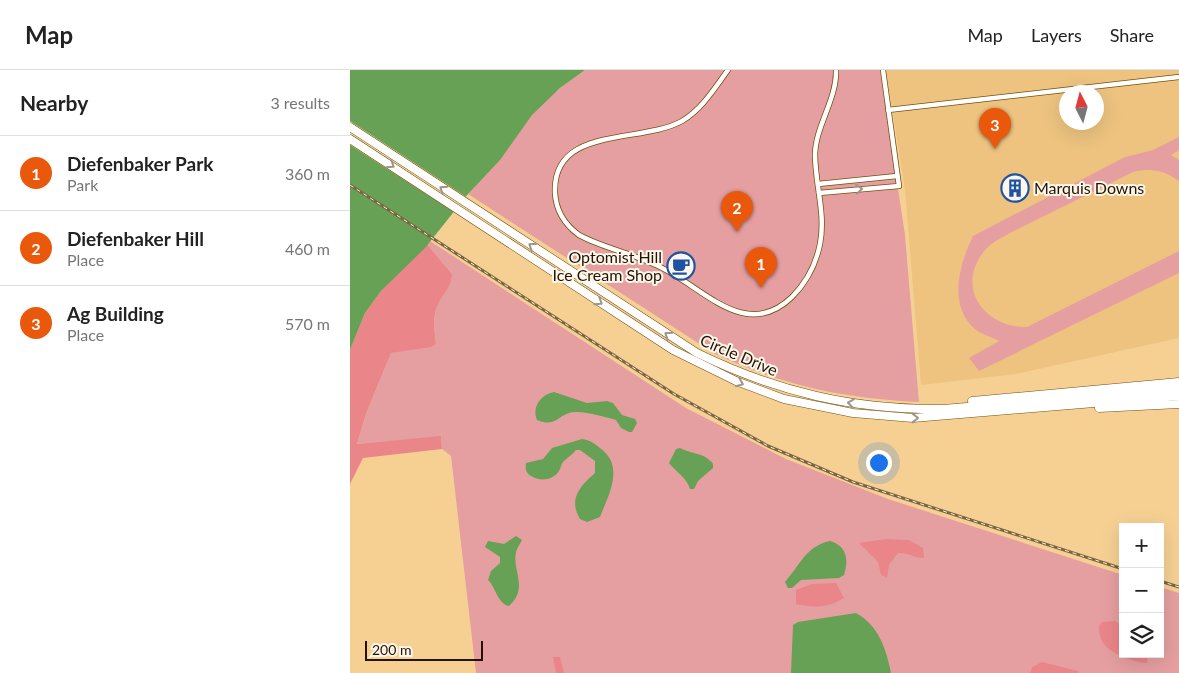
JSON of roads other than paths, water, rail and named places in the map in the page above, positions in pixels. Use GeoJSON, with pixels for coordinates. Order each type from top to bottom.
{"type":"FeatureCollection","features":[{"type":"Feature","properties":{"kind":"highway","name":"Circle Drive"},"geometry":{"type":"LineString","coordinates":[[350,128],[681,343],[729,369],[757,380],[811,396],[873,406],[943,409],[1179,389]]}},
{"type":"Feature","properties":{"kind":"highway","name":"Circle Drive"},"geometry":{"type":"LineString","coordinates":[[350,138],[673,350],[718,374],[784,399],[826,409],[884,416],[936,418],[1179,396]]}},
{"type":"Feature","properties":{"kind":"highway"},"geometry":{"type":"LineString","coordinates":[[1085,390],[1179,377]]}},
{"type":"Feature","properties":{"kind":"highway"},"geometry":{"type":"LineString","coordinates":[[873,406],[948,404],[1179,382]]}},
{"type":"Feature","properties":{"kind":"highway"},"geometry":{"type":"LineString","coordinates":[[1008,411],[1015,413],[1179,404]]}},
{"type":"Feature","properties":{"kind":"street"},"geometry":{"type":"LineString","coordinates":[[728,70],[704,102],[681,121],[648,133],[589,143],[572,153],[562,165],[556,178],[556,203],[560,216],[570,228],[588,240],[656,264],[684,279],[734,312],[756,316],[767,314],[786,303],[810,274],[820,244],[816,141],[834,89],[836,70]]}},
{"type":"Feature","properties":{"kind":"street"},"geometry":{"type":"LineString","coordinates":[[819,194],[898,186],[883,70]]}},
{"type":"Feature","properties":{"kind":"street"},"geometry":{"type":"LineString","coordinates":[[888,110],[1179,77]]}},
{"type":"Feature","properties":{"kind":"street"},"geometry":{"type":"LineString","coordinates":[[818,184],[897,176]]}},
{"type":"Feature","properties":{"kind":"railway"},"geometry":{"type":"LineString","coordinates":[[350,185],[674,394],[768,446],[853,482],[1120,568]]}},
{"type":"Feature","properties":{"kind":"railway"},"geometry":{"type":"LineString","coordinates":[[1164,582],[1179,587]]}},
{"type":"Feature","properties":{"kind":"place","name":"Ag Building"},"geometry":{"type":"Point","coordinates":[995,149]}},
{"type":"Feature","properties":{"kind":"place","name":"Marquis Downs"},"geometry":{"type":"Point","coordinates":[1015,188]}},
{"type":"Feature","properties":{"kind":"place","name":"Diefenbaker Hill"},"geometry":{"type":"Point","coordinates":[737,232]}},
{"type":"Feature","properties":{"kind":"place","name":"Optomist Hill Ice Cream Shop"},"geometry":{"type":"Point","coordinates":[681,266]}},
{"type":"Feature","properties":{"kind":"place","name":"Diefenbaker Park"},"geometry":{"type":"Point","coordinates":[761,288]}}]}
